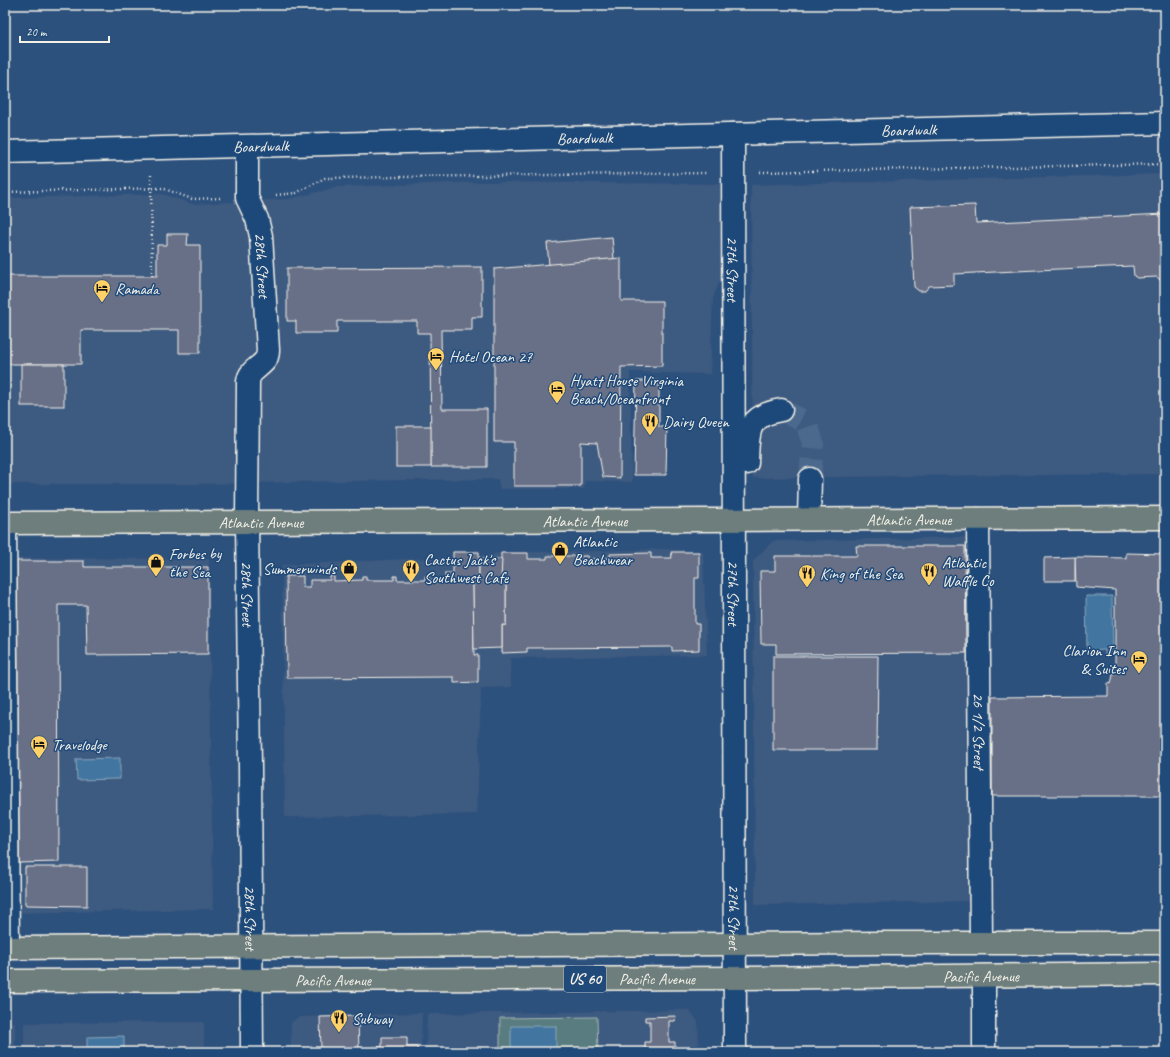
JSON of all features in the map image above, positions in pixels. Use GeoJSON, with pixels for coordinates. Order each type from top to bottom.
{"type":"FeatureCollection","features":[{"type":"Feature","properties":{"kind":"main road","name":"Atlantic Avenue"},"geometry":{"type":"LineString","coordinates":[[5,523],[1165,518]]}},
{"type":"Feature","properties":{"kind":"main road","name":"Pacific Avenue"},"geometry":{"type":"LineString","coordinates":[[6,948],[981,942],[1165,943]]}},
{"type":"Feature","properties":{"kind":"main road","name":"Pacific Avenue"},"geometry":{"type":"LineString","coordinates":[[5,981],[736,978],[1165,974]]}},
{"type":"Feature","properties":{"kind":"street","name":"Boardwalk"},"geometry":{"type":"LineString","coordinates":[[5,152],[1165,123]]}},
{"type":"Feature","properties":{"kind":"street","name":"27th Street"},"geometry":{"type":"LineString","coordinates":[[733,134],[739,520],[736,1052]]}},
{"type":"Feature","properties":{"kind":"street","name":"28th Street"},"geometry":{"type":"LineString","coordinates":[[247,146],[247,198],[257,219],[261,236],[268,350],[266,359],[252,372],[249,377],[247,435],[252,1052]]}},
{"type":"Feature","properties":{"kind":"street"},"geometry":{"type":"LineString","coordinates":[[739,520],[748,434],[755,421],[767,413],[781,410]]}},
{"type":"Feature","properties":{"kind":"street"},"geometry":{"type":"LineString","coordinates":[[809,519],[810,479]]}},
{"type":"Feature","properties":{"kind":"street","name":"26 1/2 Street"},"geometry":{"type":"LineString","coordinates":[[978,519],[981,942]]}},
{"type":"Feature","properties":{"kind":"street"},"geometry":{"type":"LineString","coordinates":[[5,523],[6,948]]}},
{"type":"Feature","properties":{"kind":"street"},"geometry":{"type":"LineString","coordinates":[[984,976],[984,1052]]}},
{"type":"Feature","properties":{"kind":"path"},"geometry":{"type":"LineString","coordinates":[[151,149],[152,276]]}},
{"type":"Feature","properties":{"kind":"path"},"geometry":{"type":"LineString","coordinates":[[5,192],[162,188],[192,199],[247,198],[296,194],[324,178],[733,173],[1165,164]]}},
{"type":"Feature","properties":{"kind":"shaded area"},"geometry":{"type":"Polygon","coordinates":[[[1165,174],[1165,474],[753,478],[751,185],[1165,174]]]}},
{"type":"Feature","properties":{"kind":"shaded area"},"geometry":{"type":"Polygon","coordinates":[[[482,182],[728,184],[728,259],[713,298],[710,374],[630,372],[632,482],[585,481],[584,489],[500,489],[498,479],[196,484],[5,484],[5,198],[162,194],[193,204],[289,199],[338,187],[482,182]]]}},
{"type":"Feature","properties":{"kind":"shaded area"},"geometry":{"type":"Polygon","coordinates":[[[970,537],[975,901],[755,905],[753,561],[773,541],[970,537]]]}},
{"type":"Feature","properties":{"kind":"shaded area"},"geometry":{"type":"Polygon","coordinates":[[[663,549],[703,551],[707,655],[510,658],[511,687],[481,688],[477,814],[285,817],[282,565],[452,557],[451,551],[480,550],[480,556],[508,552],[663,549]]]}},
{"type":"Feature","properties":{"kind":"shaded area"},"geometry":{"type":"Polygon","coordinates":[[[5,558],[209,559],[213,909],[5,913],[5,558]]]}},
{"type":"Feature","properties":{"kind":"shaded area"},"geometry":{"type":"Polygon","coordinates":[[[1086,596],[1112,596],[1113,655],[1105,655],[1105,650],[1087,651],[1086,596]]]}},
{"type":"Feature","properties":{"kind":"shaded area"},"geometry":{"type":"Polygon","coordinates":[[[120,758],[120,779],[77,780],[76,759],[120,758]]]}},
{"type":"Feature","properties":{"kind":"shaded area"},"geometry":{"type":"Polygon","coordinates":[[[689,1010],[698,1022],[699,1052],[426,1052],[427,1014],[689,1010]]]}},
{"type":"Feature","properties":{"kind":"shaded area"},"geometry":{"type":"Polygon","coordinates":[[[422,1013],[421,1052],[291,1052],[291,1022],[300,1017],[422,1013]]]}},
{"type":"Feature","properties":{"kind":"shaded area"},"geometry":{"type":"Polygon","coordinates":[[[5,1022],[15,1022],[15,1052],[5,1052],[5,1022]]]}},
{"type":"Feature","properties":{"kind":"shaded area"},"geometry":{"type":"Polygon","coordinates":[[[204,1022],[204,1052],[24,1052],[24,1023],[204,1022]]]}},
{"type":"Feature","properties":{"kind":"shaded area"},"geometry":{"type":"Polygon","coordinates":[[[511,1026],[556,1026],[556,1049],[511,1049],[511,1026]]]}},
{"type":"Feature","properties":{"kind":"shaded area"},"geometry":{"type":"Polygon","coordinates":[[[124,1036],[124,1052],[87,1052],[87,1037],[124,1036]]]}},
{"type":"Feature","properties":{"kind":"green space"},"geometry":{"type":"Polygon","coordinates":[[[597,1017],[598,1052],[500,1052],[500,1018],[597,1017]]]}},
{"type":"Feature","properties":{"kind":"building"},"geometry":{"type":"Polygon","coordinates":[[[975,205],[976,223],[1165,214],[1165,281],[1161,281],[1157,277],[1137,278],[1134,276],[1133,266],[1058,269],[954,274],[954,285],[929,286],[925,291],[919,291],[914,287],[910,207],[975,205]]]}},
{"type":"Feature","properties":{"kind":"building","name":"Ramada"},"geometry":{"type":"Polygon","coordinates":[[[167,234],[188,234],[187,245],[200,245],[200,353],[179,353],[179,330],[81,330],[81,364],[5,364],[5,276],[157,276],[157,245],[167,245],[167,234]]]}},
{"type":"Feature","properties":{"kind":"building"},"geometry":{"type":"Polygon","coordinates":[[[612,237],[614,259],[549,265],[547,243],[612,237]]]}},
{"type":"Feature","properties":{"kind":"building","name":"Hyatt House Virginia Beach/Oceanfront"},"geometry":{"type":"Polygon","coordinates":[[[621,258],[621,301],[662,301],[662,366],[621,367],[620,478],[603,477],[597,443],[581,442],[581,486],[514,486],[514,442],[494,442],[494,269],[621,258]]]}},
{"type":"Feature","properties":{"kind":"building","name":"Hotel Ocean 27"},"geometry":{"type":"Polygon","coordinates":[[[482,267],[482,317],[472,317],[472,330],[441,330],[442,409],[487,409],[487,467],[431,467],[430,333],[417,333],[417,321],[337,321],[337,333],[296,333],[296,321],[287,321],[287,268],[482,267]]]}},
{"type":"Feature","properties":{"kind":"building"},"geometry":{"type":"Polygon","coordinates":[[[21,364],[64,364],[64,406],[21,406],[21,364]]]}},
{"type":"Feature","properties":{"kind":"building","name":"Dairy Queen"},"geometry":{"type":"Polygon","coordinates":[[[636,381],[659,381],[659,427],[667,427],[666,475],[634,475],[636,381]]]}},
{"type":"Feature","properties":{"kind":"building"},"geometry":{"type":"Polygon","coordinates":[[[396,426],[431,426],[431,467],[396,467],[396,426]]]}},
{"type":"Feature","properties":{"kind":"building"},"geometry":{"type":"Polygon","coordinates":[[[856,546],[965,546],[966,653],[776,654],[776,644],[761,644],[760,571],[775,571],[775,556],[857,556],[856,546]]]}},
{"type":"Feature","properties":{"kind":"building"},"geometry":{"type":"Polygon","coordinates":[[[453,552],[479,552],[479,581],[473,581],[474,655],[478,655],[478,682],[454,683],[454,677],[287,678],[286,576],[303,576],[303,587],[310,587],[310,580],[330,580],[330,576],[334,576],[334,581],[362,580],[362,576],[366,576],[366,580],[394,580],[394,576],[397,576],[397,580],[425,580],[425,576],[429,576],[429,580],[445,580],[445,573],[453,573],[453,552]]]}},
{"type":"Feature","properties":{"kind":"building"},"geometry":{"type":"Polygon","coordinates":[[[671,552],[699,552],[699,578],[695,578],[695,624],[699,624],[699,650],[672,651],[672,647],[527,648],[527,652],[502,653],[502,625],[506,625],[506,581],[501,581],[501,553],[528,553],[528,559],[547,559],[547,556],[588,556],[588,559],[610,558],[610,554],[651,553],[651,558],[672,558],[671,552]]]}},
{"type":"Feature","properties":{"kind":"building","name":"Clarion Inn & Suites"},"geometry":{"type":"Polygon","coordinates":[[[1126,553],[1165,554],[1165,796],[992,796],[992,697],[1108,696],[1108,683],[1111,684],[1115,665],[1115,590],[1076,587],[1075,557],[1126,558],[1126,553]]]}},
{"type":"Feature","properties":{"kind":"building"},"geometry":{"type":"Polygon","coordinates":[[[1075,557],[1075,581],[1044,581],[1044,558],[1075,557]]]}},
{"type":"Feature","properties":{"kind":"building"},"geometry":{"type":"Polygon","coordinates":[[[479,559],[502,559],[501,581],[506,581],[506,625],[502,625],[502,648],[474,649],[473,581],[479,581],[479,559]]]}},
{"type":"Feature","properties":{"kind":"building","name":"Travelodge"},"geometry":{"type":"Polygon","coordinates":[[[17,561],[84,561],[84,567],[208,567],[208,654],[87,655],[86,605],[58,605],[59,862],[19,863],[17,561]]]}},
{"type":"Feature","properties":{"kind":"building"},"geometry":{"type":"Polygon","coordinates":[[[773,656],[878,656],[877,750],[773,750],[773,656]]]}},
{"type":"Feature","properties":{"kind":"building"},"geometry":{"type":"Polygon","coordinates":[[[25,867],[87,867],[87,906],[25,905],[25,867]]]}},
{"type":"Feature","properties":{"kind":"building","name":"Subway"},"geometry":{"type":"Polygon","coordinates":[[[358,1016],[359,1052],[292,1052],[292,1050],[321,1049],[320,1017],[358,1016]]]}},
{"type":"Feature","properties":{"kind":"building"},"geometry":{"type":"Polygon","coordinates":[[[676,1016],[675,1021],[669,1021],[669,1042],[675,1042],[675,1052],[645,1052],[645,1042],[650,1042],[650,1021],[645,1021],[645,1017],[676,1016]]]}},
{"type":"Feature","properties":{"kind":"building"},"geometry":{"type":"Polygon","coordinates":[[[382,1037],[407,1037],[407,1047],[417,1047],[418,1052],[372,1052],[372,1047],[382,1047],[382,1037]]]}},
{"type":"Feature","properties":{"kind":"tunnel"},"geometry":{"type":"LineString","coordinates":[[781,410],[806,422],[813,443],[810,479]]}},
{"type":"Feature","properties":{"kind":"place","name":"Ramada"},"geometry":{"type":"Point","coordinates":[102,303]}},
{"type":"Feature","properties":{"kind":"place","name":"Hotel Ocean 27"},"geometry":{"type":"Point","coordinates":[436,371]}},
{"type":"Feature","properties":{"kind":"place","name":"Hyatt House Virginia Beach/Oceanfront"},"geometry":{"type":"Point","coordinates":[557,404]}},
{"type":"Feature","properties":{"kind":"place","name":"Dairy Queen"},"geometry":{"type":"Point","coordinates":[650,436]}},
{"type":"Feature","properties":{"kind":"place","name":"Atlantic Beachwear"},"geometry":{"type":"Point","coordinates":[560,565]}},
{"type":"Feature","properties":{"kind":"place","name":"Forbes by the Sea"},"geometry":{"type":"Point","coordinates":[156,577]}},
{"type":"Feature","properties":{"kind":"place","name":"Summerwinds"},"geometry":{"type":"Point","coordinates":[349,583]}},
{"type":"Feature","properties":{"kind":"place","name":"Cactus Jack's Southwest Cafe"},"geometry":{"type":"Point","coordinates":[411,583]}},
{"type":"Feature","properties":{"kind":"place","name":"Atlantic Waffle Co"},"geometry":{"type":"Point","coordinates":[929,586]}},
{"type":"Feature","properties":{"kind":"place","name":"King of the Sea"},"geometry":{"type":"Point","coordinates":[807,588]}},
{"type":"Feature","properties":{"kind":"place","name":"Clarion Inn & Suites"},"geometry":{"type":"Point","coordinates":[1139,674]}},
{"type":"Feature","properties":{"kind":"place","name":"Travelodge"},"geometry":{"type":"Point","coordinates":[39,759]}},
{"type":"Feature","properties":{"kind":"place","name":"Subway"},"geometry":{"type":"Point","coordinates":[339,1033]}}]}
